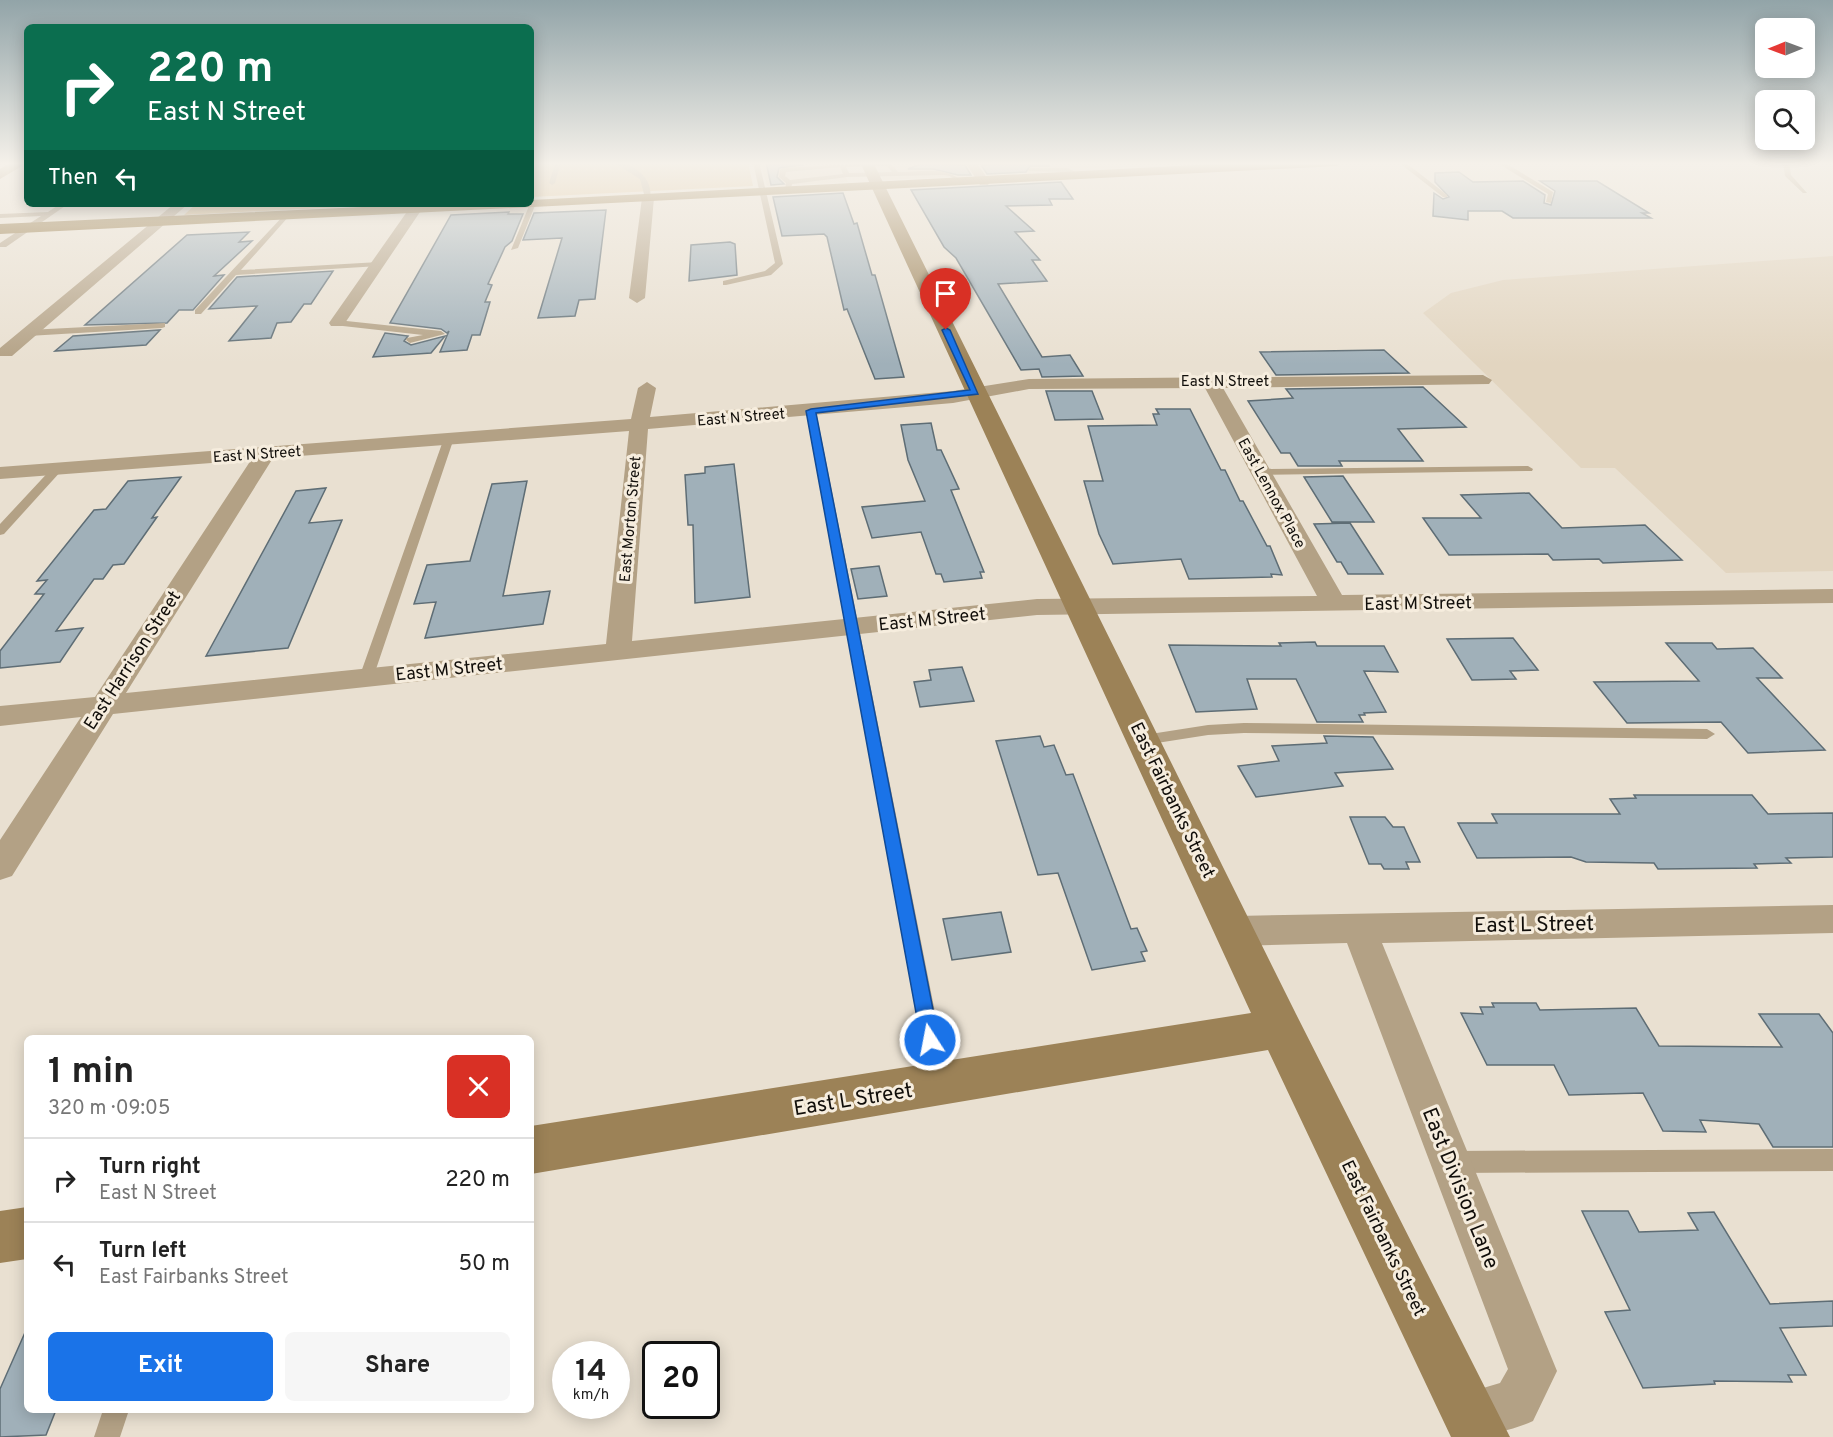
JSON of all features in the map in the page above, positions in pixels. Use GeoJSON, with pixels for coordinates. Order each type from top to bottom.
{"type":"FeatureCollection","features":[{"type":"Feature","properties":{"kind":"street"},"geometry":{"type":"LineString","coordinates":[[7,348],[153,229]]}},
{"type":"Feature","properties":{"kind":"street"},"geometry":{"type":"LineString","coordinates":[[337,323],[403,229]]}},
{"type":"Feature","properties":{"kind":"street"},"geometry":{"type":"LineString","coordinates":[[637,298],[645,229]]}},
{"type":"Feature","properties":{"kind":"street","name":"East Fairbanks Street"},"geometry":{"type":"LineString","coordinates":[[901,229],[975,392],[1236,931],[1280,1028],[1476,1426]]}},
{"type":"Feature","properties":{"kind":"street","name":"East N Street"},"geometry":{"type":"LineString","coordinates":[[0,473],[811,411],[1029,384],[1483,380]]}},
{"type":"Feature","properties":{"kind":"street","name":"East Lennox Place"},"geometry":{"type":"LineString","coordinates":[[1210,381],[1334,604]]}},
{"type":"Feature","properties":{"kind":"street","name":"East Morton Street"},"geometry":{"type":"LineString","coordinates":[[618,651],[639,425],[647,388]]}},
{"type":"Feature","properties":{"kind":"street","name":"East Harrison Street"},"geometry":{"type":"LineString","coordinates":[[0,867],[266,453]]}},
{"type":"Feature","properties":{"kind":"street","name":"East M Street"},"geometry":{"type":"LineString","coordinates":[[0,716],[1037,607],[1833,596]]}},
{"type":"Feature","properties":{"kind":"street","name":"East L Street"},"geometry":{"type":"LineString","coordinates":[[1236,931],[1833,919]]}},
{"type":"Feature","properties":{"kind":"street","name":"East Division Lane"},"geometry":{"type":"LineString","coordinates":[[1359,928],[1533,1371],[1516,1404],[1476,1426]]}},
{"type":"Feature","properties":{"kind":"street","name":"East L Street"},"geometry":{"type":"LineString","coordinates":[[534,1150],[939,1086],[1280,1028]]}},
{"type":"Feature","properties":{"kind":"street"},"geometry":{"type":"LineString","coordinates":[[0,1237],[24,1233]]}},
{"type":"Feature","properties":{"kind":"lane"},"geometry":{"type":"LineString","coordinates":[[1,246],[28,229]]}},
{"type":"Feature","properties":{"kind":"lane"},"geometry":{"type":"LineString","coordinates":[[198,312],[274,229]]}},
{"type":"Feature","properties":{"kind":"lane"},"geometry":{"type":"LineString","coordinates":[[514,248],[520,229]]}},
{"type":"Feature","properties":{"kind":"lane"},"geometry":{"type":"LineString","coordinates":[[726,283],[768,273],[777,268],[779,261],[772,229]]}},
{"type":"Feature","properties":{"kind":"lane"},"geometry":{"type":"LineString","coordinates":[[234,273],[379,264]]}},
{"type":"Feature","properties":{"kind":"lane"},"geometry":{"type":"LineString","coordinates":[[337,323],[441,334],[410,340]]}},
{"type":"Feature","properties":{"kind":"lane"},"geometry":{"type":"LineString","coordinates":[[28,333],[162,325]]}},
{"type":"Feature","properties":{"kind":"lane"},"geometry":{"type":"LineString","coordinates":[[811,411],[939,1086]]}},
{"type":"Feature","properties":{"kind":"lane"},"geometry":{"type":"LineString","coordinates":[[366,678],[448,438]]}},
{"type":"Feature","properties":{"kind":"lane"},"geometry":{"type":"LineString","coordinates":[[0,531],[58,468]]}},
{"type":"Feature","properties":{"kind":"lane"},"geometry":{"type":"LineString","coordinates":[[1260,471],[1528,469]]}},
{"type":"Feature","properties":{"kind":"lane"},"geometry":{"type":"LineString","coordinates":[[1144,740],[1208,730],[1244,728],[1707,734]]}},
{"type":"Feature","properties":{"kind":"lane"},"geometry":{"type":"LineString","coordinates":[[1450,1162],[1833,1160]]}},
{"type":"Feature","properties":{"kind":"lane"},"geometry":{"type":"LineString","coordinates":[[107,1437],[115,1413]]}},
{"type":"Feature","properties":{"kind":"shaded area"},"geometry":{"type":"Polygon","coordinates":[[[1833,256],[1833,571],[1726,573],[1615,468],[1581,468],[1423,313],[1451,293],[1503,280],[1833,256]]]}},
{"type":"Feature","properties":{"kind":"building"},"geometry":{"type":"Polygon","coordinates":[[[443,229],[517,229],[512,241],[505,247],[488,284],[492,285],[485,302],[490,302],[480,335],[472,335],[467,350],[440,352],[449,331],[447,333],[441,329],[390,323],[443,229]]]}},
{"type":"Feature","properties":{"kind":"building"},"geometry":{"type":"Polygon","coordinates":[[[527,229],[604,229],[595,299],[579,300],[575,316],[538,318],[562,238],[523,240],[527,229]]]}},
{"type":"Feature","properties":{"kind":"building"},"geometry":{"type":"Polygon","coordinates":[[[780,229],[859,229],[872,275],[875,275],[904,377],[875,379],[847,309],[844,310],[827,237],[824,234],[782,236],[780,229]]]}},
{"type":"Feature","properties":{"kind":"building"},"geometry":{"type":"Polygon","coordinates":[[[934,229],[1032,229],[1034,231],[1015,232],[1040,260],[1032,260],[1047,281],[998,284],[1042,357],[1070,355],[1083,376],[1042,377],[1039,369],[1021,370],[956,258],[944,247],[934,229]]]}},
{"type":"Feature","properties":{"kind":"building"},"geometry":{"type":"Polygon","coordinates":[[[249,232],[239,242],[252,241],[214,276],[224,275],[193,310],[179,310],[167,323],[85,325],[187,235],[249,232]]]}},
{"type":"Feature","properties":{"kind":"building"},"geometry":{"type":"Polygon","coordinates":[[[730,242],[735,244],[737,275],[689,281],[691,245],[730,242]]]}},
{"type":"Feature","properties":{"kind":"building"},"geometry":{"type":"Polygon","coordinates":[[[333,271],[311,304],[304,304],[291,322],[277,323],[271,338],[229,341],[257,306],[209,309],[237,277],[333,271]]]}},
{"type":"Feature","properties":{"kind":"building"},"geometry":{"type":"Polygon","coordinates":[[[160,330],[146,345],[55,351],[73,336],[160,330]]]}},
{"type":"Feature","properties":{"kind":"building"},"geometry":{"type":"Polygon","coordinates":[[[385,333],[408,336],[404,341],[411,345],[445,336],[431,353],[373,357],[385,333]]]}},
{"type":"Feature","properties":{"kind":"building"},"geometry":{"type":"Polygon","coordinates":[[[1384,350],[1409,373],[1276,375],[1260,352],[1384,350]]]}},
{"type":"Feature","properties":{"kind":"building"},"geometry":{"type":"Polygon","coordinates":[[[1423,387],[1466,427],[1398,429],[1423,461],[1339,461],[1342,466],[1298,466],[1290,453],[1281,453],[1248,401],[1293,398],[1286,389],[1423,387]]]}},
{"type":"Feature","properties":{"kind":"building"},"geometry":{"type":"Polygon","coordinates":[[[1046,391],[1092,391],[1103,419],[1055,420],[1046,391]]]}},
{"type":"Feature","properties":{"kind":"building"},"geometry":{"type":"Polygon","coordinates":[[[1156,409],[1190,409],[1221,470],[1225,470],[1240,501],[1243,501],[1267,546],[1270,546],[1282,575],[1189,579],[1181,559],[1113,564],[1099,534],[1084,481],[1103,481],[1088,426],[1157,425],[1153,414],[1159,414],[1156,409]]]}},
{"type":"Feature","properties":{"kind":"building"},"geometry":{"type":"Polygon","coordinates":[[[931,423],[937,450],[941,450],[959,489],[951,490],[984,572],[980,572],[982,578],[944,582],[941,574],[936,574],[921,532],[872,538],[862,507],[925,501],[908,460],[901,425],[931,423]]]}},
{"type":"Feature","properties":{"kind":"building"},"geometry":{"type":"Polygon","coordinates":[[[734,464],[750,597],[695,603],[693,525],[688,525],[685,475],[705,473],[705,467],[734,464]]]}},
{"type":"Feature","properties":{"kind":"building"},"geometry":{"type":"Polygon","coordinates":[[[1343,476],[1374,522],[1332,522],[1304,477],[1343,476]]]}},
{"type":"Feature","properties":{"kind":"building"},"geometry":{"type":"Polygon","coordinates":[[[181,477],[152,518],[157,517],[124,564],[113,565],[103,579],[94,579],[56,631],[83,628],[60,662],[0,668],[0,651],[44,594],[35,594],[47,580],[37,581],[94,510],[106,509],[128,481],[181,477]]]}},
{"type":"Feature","properties":{"kind":"building"},"geometry":{"type":"Polygon","coordinates":[[[527,481],[503,596],[550,591],[543,624],[425,638],[436,602],[414,604],[427,565],[470,561],[492,484],[527,481]]]}},
{"type":"Feature","properties":{"kind":"building"},"geometry":{"type":"Polygon","coordinates":[[[326,488],[309,523],[342,520],[288,648],[206,656],[296,491],[326,488]]]}},
{"type":"Feature","properties":{"kind":"building"},"geometry":{"type":"Polygon","coordinates":[[[1529,493],[1562,528],[1645,525],[1682,560],[1603,563],[1599,559],[1553,560],[1548,554],[1449,555],[1423,518],[1481,518],[1461,495],[1529,493]]]}},
{"type":"Feature","properties":{"kind":"building"},"geometry":{"type":"Polygon","coordinates":[[[1350,523],[1383,574],[1348,574],[1341,562],[1337,562],[1314,524],[1350,523]]]}},
{"type":"Feature","properties":{"kind":"building"},"geometry":{"type":"Polygon","coordinates":[[[879,566],[887,596],[858,599],[851,569],[879,566]]]}},
{"type":"Feature","properties":{"kind":"building"},"geometry":{"type":"Polygon","coordinates":[[[1513,638],[1538,670],[1510,671],[1516,679],[1472,680],[1447,639],[1513,638]]]}},
{"type":"Feature","properties":{"kind":"building"},"geometry":{"type":"Polygon","coordinates":[[[1315,642],[1317,646],[1384,646],[1398,672],[1364,671],[1386,712],[1359,715],[1363,722],[1317,722],[1296,679],[1247,679],[1257,709],[1196,712],[1169,645],[1281,646],[1279,643],[1315,642]]]}},
{"type":"Feature","properties":{"kind":"building"},"geometry":{"type":"Polygon","coordinates":[[[1666,643],[1712,643],[1717,649],[1753,648],[1782,678],[1757,678],[1825,750],[1748,753],[1721,722],[1627,723],[1594,682],[1699,681],[1666,643]]]}},
{"type":"Feature","properties":{"kind":"building"},"geometry":{"type":"Polygon","coordinates":[[[962,667],[974,701],[920,707],[914,682],[931,680],[929,670],[962,667]]]}},
{"type":"Feature","properties":{"kind":"building"},"geometry":{"type":"Polygon","coordinates":[[[1040,736],[1044,747],[1054,745],[1066,775],[1073,774],[1131,929],[1137,928],[1147,951],[1141,952],[1145,961],[1092,970],[1058,873],[1038,875],[996,741],[1040,736]]]}},
{"type":"Feature","properties":{"kind":"building"},"geometry":{"type":"Polygon","coordinates":[[[1324,736],[1373,737],[1393,769],[1335,773],[1343,786],[1256,797],[1238,766],[1279,761],[1272,746],[1327,743],[1324,736]]]}},
{"type":"Feature","properties":{"kind":"building"},"geometry":{"type":"Polygon","coordinates":[[[1634,795],[1752,795],[1768,814],[1833,813],[1833,857],[1786,858],[1791,863],[1754,864],[1757,868],[1658,869],[1654,863],[1586,862],[1571,857],[1477,858],[1458,823],[1497,823],[1492,814],[1620,814],[1610,799],[1636,798],[1634,795]]]}},
{"type":"Feature","properties":{"kind":"building"},"geometry":{"type":"Polygon","coordinates":[[[1350,817],[1385,817],[1393,827],[1404,827],[1420,862],[1406,862],[1409,869],[1384,869],[1381,864],[1369,864],[1350,817]]]}},
{"type":"Feature","properties":{"kind":"building"},"geometry":{"type":"Polygon","coordinates":[[[1001,912],[1011,952],[952,960],[943,919],[1001,912]]]}},
{"type":"Feature","properties":{"kind":"building"},"geometry":{"type":"Polygon","coordinates":[[[1492,1003],[1536,1003],[1540,1010],[1636,1008],[1659,1046],[1782,1047],[1759,1014],[1819,1014],[1833,1033],[1833,1147],[1773,1147],[1759,1124],[1700,1120],[1706,1132],[1663,1131],[1643,1093],[1569,1095],[1554,1065],[1487,1065],[1461,1013],[1483,1014],[1480,1007],[1494,1007],[1492,1003]]]}},
{"type":"Feature","properties":{"kind":"building"},"geometry":{"type":"Polygon","coordinates":[[[1582,1211],[1628,1211],[1639,1232],[1698,1230],[1688,1213],[1714,1212],[1770,1304],[1833,1301],[1833,1326],[1780,1328],[1806,1375],[1788,1375],[1792,1382],[1714,1381],[1715,1384],[1643,1388],[1605,1312],[1630,1310],[1582,1211]]]}},
{"type":"Feature","properties":{"kind":"building"},"geometry":{"type":"Polygon","coordinates":[[[24,1335],[24,1413],[55,1413],[46,1435],[0,1437],[0,1389],[24,1335]]]}},
{"type":"Feature","properties":{"kind":"route"},"geometry":{"type":"LineString","coordinates":[[930,1040],[811,411],[975,392],[946,330]]}}]}
